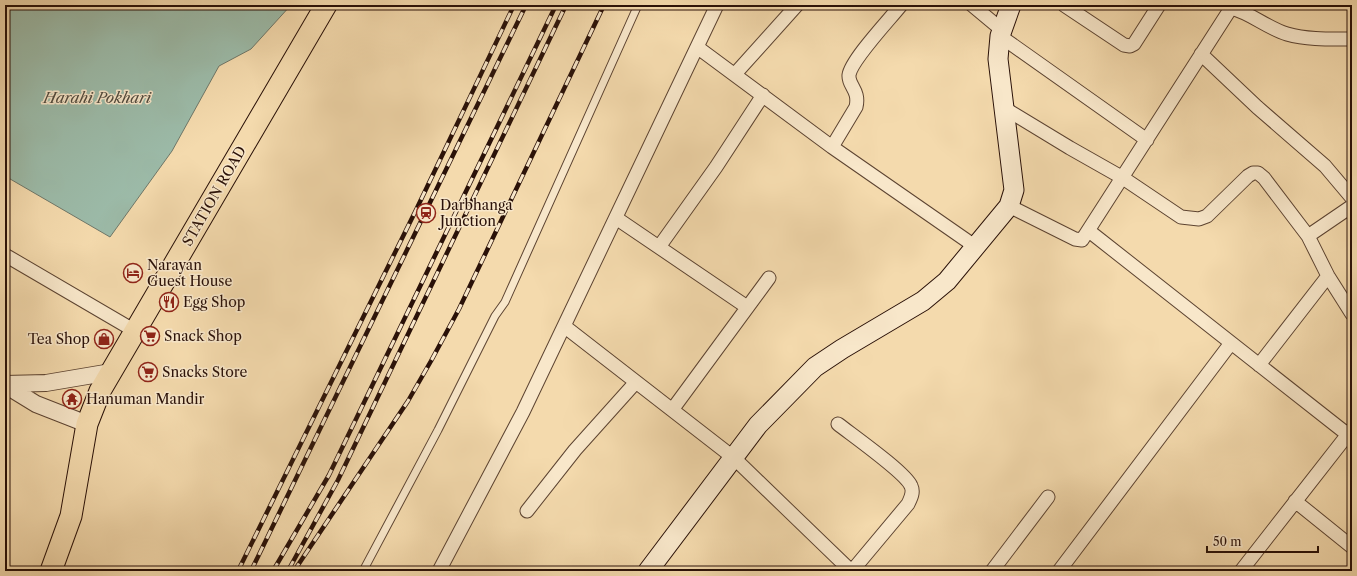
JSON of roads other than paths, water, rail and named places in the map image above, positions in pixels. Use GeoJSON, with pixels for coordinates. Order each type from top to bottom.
{"type":"FeatureCollection","features":[{"type":"Feature","properties":{"kind":"main road","name":"STATION ROAD"},"geometry":{"type":"LineString","coordinates":[[51,571],[71,516],[87,424],[100,391],[326,5]]}},
{"type":"Feature","properties":{"kind":"main road"},"geometry":{"type":"LineString","coordinates":[[648,571],[758,425],[815,367],[842,349],[924,301],[946,281],[1009,206],[1014,190],[998,59],[1001,33],[1011,5]]}},
{"type":"Feature","properties":{"kind":"street"},"geometry":{"type":"LineString","coordinates":[[439,571],[523,412],[717,5]]}},
{"type":"Feature","properties":{"kind":"street"},"geometry":{"type":"LineString","coordinates":[[735,74],[797,5]]}},
{"type":"Feature","properties":{"kind":"street"},"geometry":{"type":"LineString","coordinates":[[832,147],[856,107],[858,100],[849,77],[850,73],[857,59],[901,5]]}},
{"type":"Feature","properties":{"kind":"street"},"geometry":{"type":"LineString","coordinates":[[972,5],[1001,33],[1147,140]]}},
{"type":"Feature","properties":{"kind":"street"},"geometry":{"type":"LineString","coordinates":[[1064,5],[1124,45],[1130,46],[1134,44],[1159,5]]}},
{"type":"Feature","properties":{"kind":"street"},"geometry":{"type":"LineString","coordinates":[[1009,206],[1075,239],[1082,240],[1123,178],[1231,6],[1287,34],[1311,38],[1352,39]]}},
{"type":"Feature","properties":{"kind":"street"},"geometry":{"type":"LineString","coordinates":[[697,46],[832,147],[976,247]]}},
{"type":"Feature","properties":{"kind":"street"},"geometry":{"type":"LineString","coordinates":[[1201,54],[1257,107],[1324,166],[1352,198]]}},
{"type":"Feature","properties":{"kind":"street"},"geometry":{"type":"LineString","coordinates":[[659,247],[716,167],[763,95]]}},
{"type":"Feature","properties":{"kind":"street"},"geometry":{"type":"LineString","coordinates":[[1004,108],[1123,178],[1180,217],[1190,220],[1207,216],[1248,176],[1253,173],[1258,173],[1264,178],[1308,236],[1328,276],[1352,314]]}},
{"type":"Feature","properties":{"kind":"street"},"geometry":{"type":"LineString","coordinates":[[1308,236],[1352,206]]}},
{"type":"Feature","properties":{"kind":"street"},"geometry":{"type":"LineString","coordinates":[[616,218],[747,307]]}},
{"type":"Feature","properties":{"kind":"street"},"geometry":{"type":"LineString","coordinates":[[1089,231],[1259,365],[1350,431],[1241,571]]}},
{"type":"Feature","properties":{"kind":"street"},"geometry":{"type":"LineString","coordinates":[[5,255],[135,330]]}},
{"type":"Feature","properties":{"kind":"street"},"geometry":{"type":"LineString","coordinates":[[1259,365],[1328,276]]}},
{"type":"Feature","properties":{"kind":"street"},"geometry":{"type":"LineString","coordinates":[[672,410],[769,278]]}},
{"type":"Feature","properties":{"kind":"street"},"geometry":{"type":"LineString","coordinates":[[564,326],[734,458],[851,571],[908,504],[912,496],[912,488],[908,480],[897,470],[838,424]]}},
{"type":"Feature","properties":{"kind":"street"},"geometry":{"type":"LineString","coordinates":[[1059,571],[1231,343]]}},
{"type":"Feature","properties":{"kind":"street"},"geometry":{"type":"LineString","coordinates":[[5,384],[46,383],[111,372]]}},
{"type":"Feature","properties":{"kind":"street"},"geometry":{"type":"LineString","coordinates":[[527,511],[575,450],[636,382]]}},
{"type":"Feature","properties":{"kind":"street"},"geometry":{"type":"LineString","coordinates":[[5,384],[36,404],[87,424]]}},
{"type":"Feature","properties":{"kind":"street"},"geometry":{"type":"LineString","coordinates":[[992,571],[1048,496]]}},
{"type":"Feature","properties":{"kind":"street"},"geometry":{"type":"LineString","coordinates":[[1295,501],[1352,547]]}},
{"type":"Feature","properties":{"kind":"lane"},"geometry":{"type":"LineString","coordinates":[[363,571],[438,430],[495,316],[505,302],[638,5]]}},
{"type":"Feature","properties":{"kind":"water","name":"Harahi Pokhari"},"geometry":{"type":"Polygon","coordinates":[[[5,5],[291,5],[251,49],[219,66],[172,151],[110,237],[5,176],[5,5]]]}},
{"type":"Feature","properties":{"kind":"railway"},"geometry":{"type":"LineString","coordinates":[[238,571],[417,208],[514,5]]}},
{"type":"Feature","properties":{"kind":"railway"},"geometry":{"type":"LineString","coordinates":[[251,571],[526,5]]}},
{"type":"Feature","properties":{"kind":"railway"},"geometry":{"type":"LineString","coordinates":[[273,571],[329,475],[556,5]]}},
{"type":"Feature","properties":{"kind":"railway"},"geometry":{"type":"LineString","coordinates":[[289,569],[338,480],[566,5]]}},
{"type":"Feature","properties":{"kind":"railway"},"geometry":{"type":"LineString","coordinates":[[294,571],[408,401],[431,361],[459,309],[604,5]]}},
{"type":"Feature","properties":{"kind":"place","name":"Darbhanga Junction"},"geometry":{"type":"Point","coordinates":[426,213]}},
{"type":"Feature","properties":{"kind":"place","name":"Narayan Guest House"},"geometry":{"type":"Point","coordinates":[133,273]}},
{"type":"Feature","properties":{"kind":"place","name":"Egg Shop"},"geometry":{"type":"Point","coordinates":[169,302]}},
{"type":"Feature","properties":{"kind":"place","name":"Snack Shop"},"geometry":{"type":"Point","coordinates":[150,336]}},
{"type":"Feature","properties":{"kind":"place","name":"Tea Shop"},"geometry":{"type":"Point","coordinates":[104,339]}},
{"type":"Feature","properties":{"kind":"place","name":"Snacks Store"},"geometry":{"type":"Point","coordinates":[148,372]}},
{"type":"Feature","properties":{"kind":"place","name":"Hanuman Mandir"},"geometry":{"type":"Point","coordinates":[72,399]}}]}
